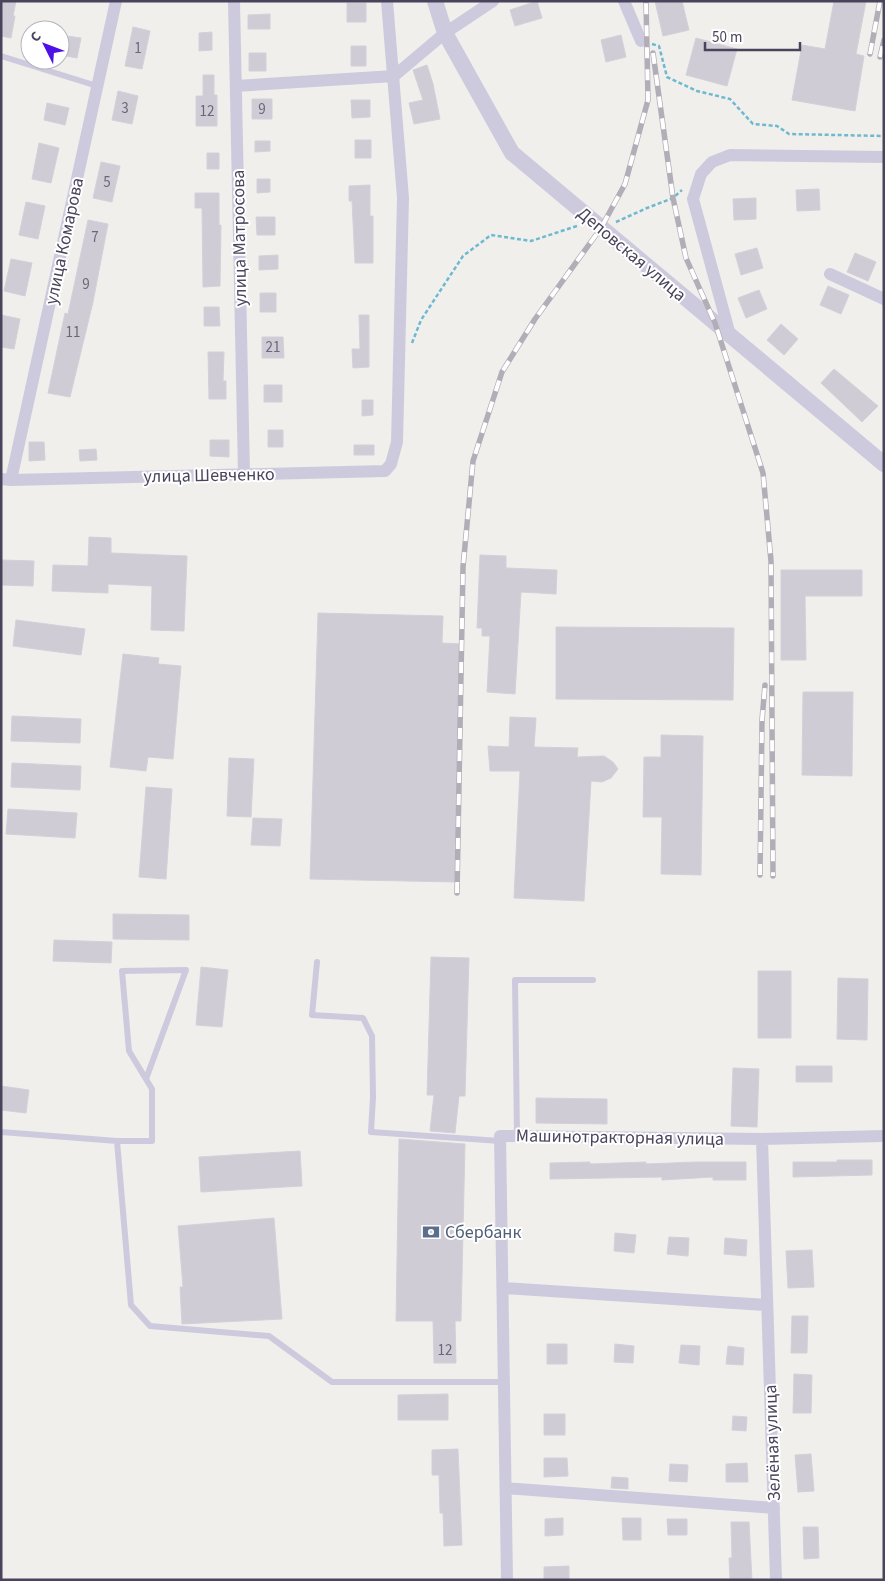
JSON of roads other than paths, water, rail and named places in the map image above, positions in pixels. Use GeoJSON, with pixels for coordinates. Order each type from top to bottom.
{"type":"FeatureCollection","features":[{"type":"Feature","properties":{"kind":"street","name":"улица Комарова"},"geometry":{"type":"LineString","coordinates":[[6,480],[116,1]]}},
{"type":"Feature","properties":{"kind":"street","name":"улица Матросова"},"geometry":{"type":"LineString","coordinates":[[234,1],[244,474]]}},
{"type":"Feature","properties":{"kind":"street"},"geometry":{"type":"LineString","coordinates":[[387,1],[394,76]]}},
{"type":"Feature","properties":{"kind":"street","name":"Деповская улица"},"geometry":{"type":"LineString","coordinates":[[435,1],[445,33],[512,153],[884,464]]}},
{"type":"Feature","properties":{"kind":"street"},"geometry":{"type":"LineString","coordinates":[[236,86],[394,76],[445,33],[493,1]]}},
{"type":"Feature","properties":{"kind":"street"},"geometry":{"type":"LineString","coordinates":[[624,1],[641,41]]}},
{"type":"Feature","properties":{"kind":"street","name":"улица Шевченко"},"geometry":{"type":"LineString","coordinates":[[6,480],[385,471],[391,464],[397,442],[403,198],[394,76]]}},
{"type":"Feature","properties":{"kind":"street"},"geometry":{"type":"LineString","coordinates":[[730,335],[693,199],[701,174],[712,162],[730,155],[884,157]]}},
{"type":"Feature","properties":{"kind":"street"},"geometry":{"type":"LineString","coordinates":[[830,274],[884,299]]}},
{"type":"Feature","properties":{"kind":"street","name":"Машинотракторная улица"},"geometry":{"type":"LineString","coordinates":[[507,1580],[500,1136],[762,1139],[884,1136]]}},
{"type":"Feature","properties":{"kind":"street","name":"Зелёная улица"},"geometry":{"type":"LineString","coordinates":[[762,1139],[776,1580]]}},
{"type":"Feature","properties":{"kind":"street"},"geometry":{"type":"LineString","coordinates":[[503,1288],[766,1305]]}},
{"type":"Feature","properties":{"kind":"street"},"geometry":{"type":"LineString","coordinates":[[506,1488],[774,1508]]}},
{"type":"Feature","properties":{"kind":"lane"},"geometry":{"type":"LineString","coordinates":[[1,56],[98,86]]}},
{"type":"Feature","properties":{"kind":"lane"},"geometry":{"type":"LineString","coordinates":[[317,962],[312,1015],[363,1018],[372,1036],[373,1097],[371,1132],[500,1141]]}},
{"type":"Feature","properties":{"kind":"lane"},"geometry":{"type":"LineString","coordinates":[[1,1132],[118,1142],[152,1141],[152,1089],[129,1051],[122,972],[186,970],[146,1079]]}},
{"type":"Feature","properties":{"kind":"lane"},"geometry":{"type":"LineString","coordinates":[[517,1136],[515,980],[592,980]]}},
{"type":"Feature","properties":{"kind":"lane"},"geometry":{"type":"LineString","coordinates":[[118,1142],[131,1305],[150,1326],[269,1336],[332,1382],[504,1382]]}},
{"type":"Feature","properties":{"kind":"railway"},"geometry":{"type":"LineString","coordinates":[[457,893],[463,567],[473,461],[502,372],[535,319],[601,228],[625,184],[648,100],[646,1]]}},
{"type":"Feature","properties":{"kind":"railway"},"geometry":{"type":"LineString","coordinates":[[870,54],[880,1]]}},
{"type":"Feature","properties":{"kind":"railway"},"geometry":{"type":"LineString","coordinates":[[880,57],[884,40]]}},
{"type":"Feature","properties":{"kind":"railway"},"geometry":{"type":"LineString","coordinates":[[653,53],[673,198],[686,258],[715,323],[763,473],[771,561],[773,876]]}},
{"type":"Feature","properties":{"kind":"railway"},"geometry":{"type":"LineString","coordinates":[[760,875],[762,720],[765,685]]}},
{"type":"Feature","properties":{"kind":"place","name":"Сбербанк"},"geometry":{"type":"Point","coordinates":[431,1232]}}]}
